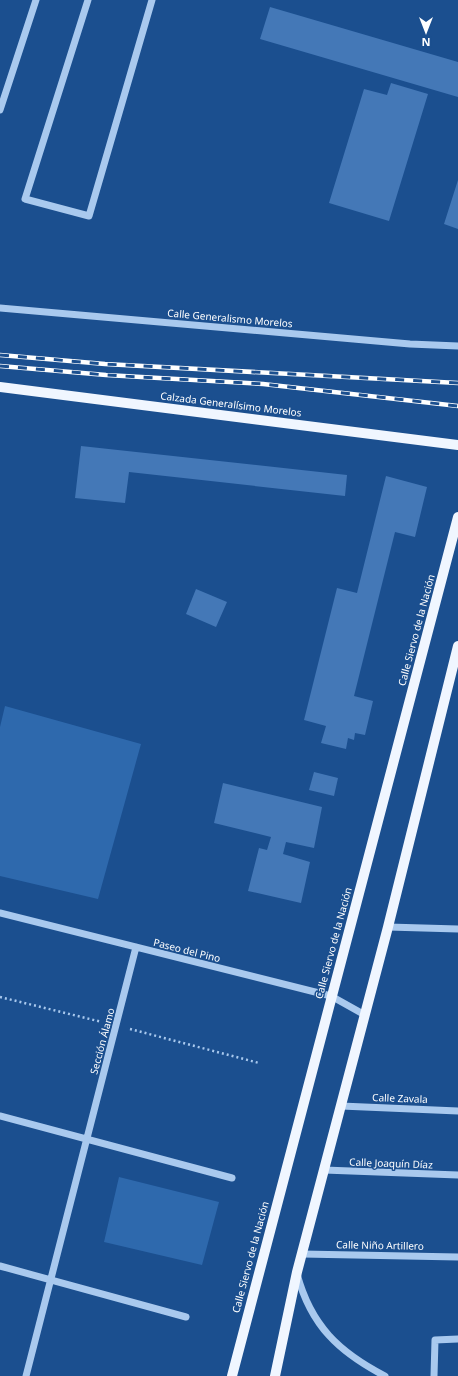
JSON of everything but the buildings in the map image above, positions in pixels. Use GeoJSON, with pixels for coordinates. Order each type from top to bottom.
{"type":"FeatureCollection","features":[{"type":"Feature","properties":{"kind":"main road","name":"Calzada Generalísimo Morelos"},"geometry":{"type":"LineString","coordinates":[[0,386],[458,445]]}},
{"type":"Feature","properties":{"kind":"main road","name":"Calle Siervo de la Nación"},"geometry":{"type":"LineString","coordinates":[[232,1376],[458,517]]}},
{"type":"Feature","properties":{"kind":"main road"},"geometry":{"type":"LineString","coordinates":[[274,1376],[297,1272],[388,927],[458,646]]}},
{"type":"Feature","properties":{"kind":"street"},"geometry":{"type":"LineString","coordinates":[[0,110],[36,0]]}},
{"type":"Feature","properties":{"kind":"street"},"geometry":{"type":"LineString","coordinates":[[88,0],[25,199],[89,216],[152,0]]}},
{"type":"Feature","properties":{"kind":"street","name":"Calle Generalismo Morelos"},"geometry":{"type":"LineString","coordinates":[[0,308],[410,344],[458,346]]}},
{"type":"Feature","properties":{"kind":"street","name":"Paseo del Pino"},"geometry":{"type":"LineString","coordinates":[[0,913],[331,996],[365,1015]]}},
{"type":"Feature","properties":{"kind":"street"},"geometry":{"type":"LineString","coordinates":[[388,927],[458,929]]}},
{"type":"Feature","properties":{"kind":"street","name":"Sección Álamo"},"geometry":{"type":"LineString","coordinates":[[26,1376],[136,947]]}},
{"type":"Feature","properties":{"kind":"street","name":"Calle Zavala"},"geometry":{"type":"LineString","coordinates":[[341,1106],[458,1111]]}},
{"type":"Feature","properties":{"kind":"street"},"geometry":{"type":"LineString","coordinates":[[0,1116],[232,1178]]}},
{"type":"Feature","properties":{"kind":"street","name":"Calle Joaquín Díaz"},"geometry":{"type":"LineString","coordinates":[[324,1170],[458,1175]]}},
{"type":"Feature","properties":{"kind":"street","name":"Calle Niño Artillero"},"geometry":{"type":"LineString","coordinates":[[302,1254],[458,1257]]}},
{"type":"Feature","properties":{"kind":"street"},"geometry":{"type":"LineString","coordinates":[[0,1266],[186,1317]]}},
{"type":"Feature","properties":{"kind":"street"},"geometry":{"type":"LineString","coordinates":[[297,1272],[301,1290],[308,1306],[328,1335],[340,1348],[354,1359],[385,1376]]}},
{"type":"Feature","properties":{"kind":"street"},"geometry":{"type":"LineString","coordinates":[[434,1376],[435,1340],[458,1339]]}},
{"type":"Feature","properties":{"kind":"shaded area"},"geometry":{"type":"Polygon","coordinates":[[[5,706],[141,744],[98,899],[0,876],[0,727],[5,706]]]}},
{"type":"Feature","properties":{"kind":"shaded area"},"geometry":{"type":"Polygon","coordinates":[[[119,1177],[219,1202],[202,1265],[104,1242],[119,1177]]]}},
{"type":"Feature","properties":{"kind":"railway"},"geometry":{"type":"LineString","coordinates":[[0,355],[105,364],[458,383]]}},
{"type":"Feature","properties":{"kind":"railway"},"geometry":{"type":"LineString","coordinates":[[0,366],[106,375],[263,384],[458,406]]}}]}
